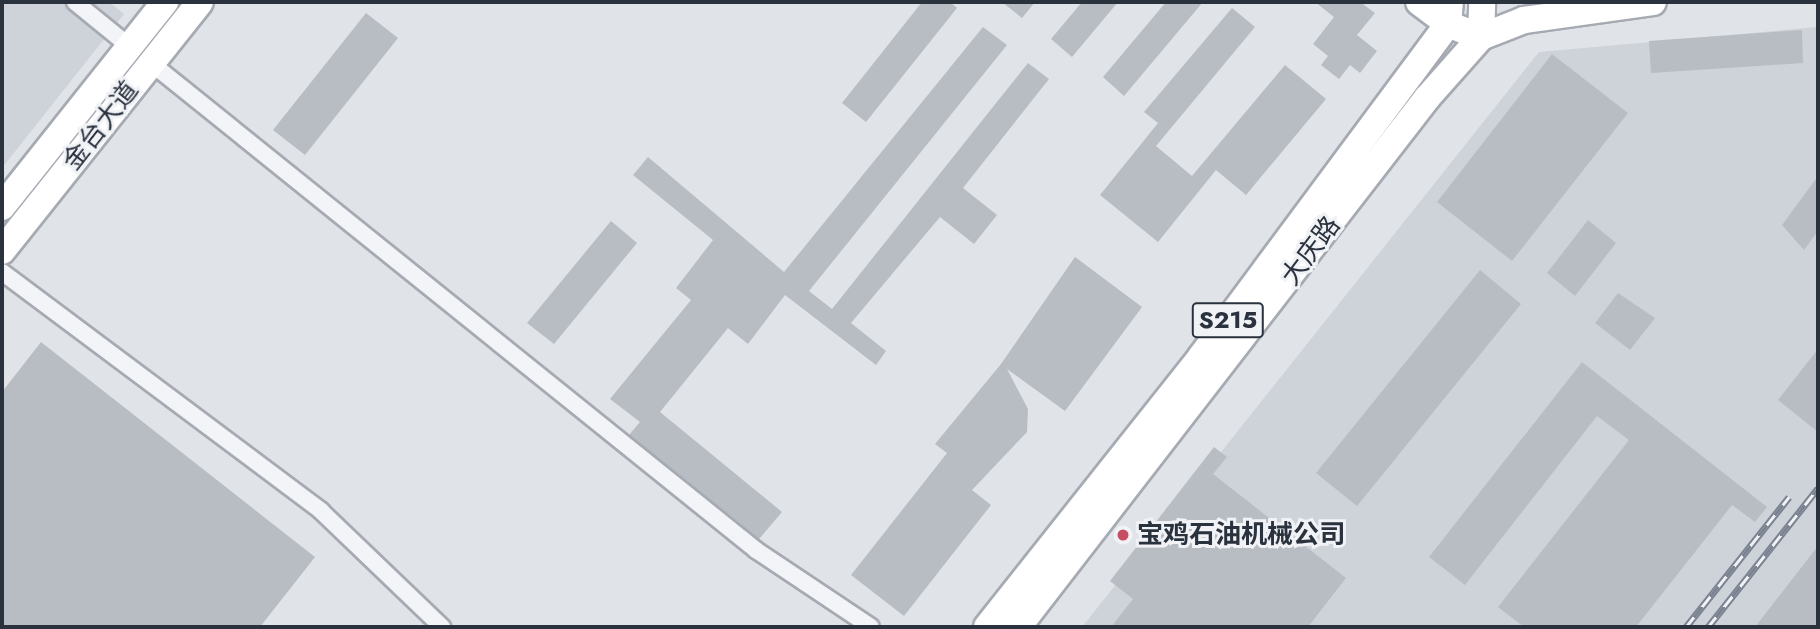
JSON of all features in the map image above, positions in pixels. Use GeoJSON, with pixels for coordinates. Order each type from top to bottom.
{"type":"FeatureCollection","features":[{"type":"Feature","properties":{"kind":"main road","name":"金台大道"},"geometry":{"type":"LineString","coordinates":[[2,207],[165,2]]}},
{"type":"Feature","properties":{"kind":"main road","name":"金台大道"},"geometry":{"type":"LineString","coordinates":[[2,251],[200,2]]}},
{"type":"Feature","properties":{"kind":"main road"},"geometry":{"type":"LineString","coordinates":[[1419,2],[1449,13],[1481,37]]}},
{"type":"Feature","properties":{"kind":"main road"},"geometry":{"type":"LineString","coordinates":[[1481,37],[1482,2]]}},
{"type":"Feature","properties":{"kind":"main road"},"geometry":{"type":"LineString","coordinates":[[1481,37],[1524,20],[1653,2]]}},
{"type":"Feature","properties":{"kind":"main road","name":"大庆路"},"geometry":{"type":"LineString","coordinates":[[987,627],[1200,358],[1449,13]]}},
{"type":"Feature","properties":{"kind":"main road","name":"大庆路"},"geometry":{"type":"LineString","coordinates":[[1018,627],[1427,98],[1481,37]]}},
{"type":"Feature","properties":{"kind":"street"},"geometry":{"type":"LineString","coordinates":[[75,2],[129,46]]}},
{"type":"Feature","properties":{"kind":"street"},"geometry":{"type":"LineString","coordinates":[[151,63],[756,550],[872,627]]}},
{"type":"Feature","properties":{"kind":"street"},"geometry":{"type":"LineString","coordinates":[[2,272],[321,511],[442,627]]}},
{"type":"Feature","properties":{"kind":"shaded area"},"geometry":{"type":"Polygon","coordinates":[[[2,2],[109,2],[124,14],[2,168],[2,2]]]}},
{"type":"Feature","properties":{"kind":"shaded area"},"geometry":{"type":"Polygon","coordinates":[[[1818,27],[1818,627],[1082,627],[1539,52],[1818,27]]]}},
{"type":"Feature","properties":{"kind":"building"},"geometry":{"type":"Polygon","coordinates":[[[922,2],[950,2],[957,8],[866,122],[842,103],[922,2]]]}},
{"type":"Feature","properties":{"kind":"building"},"geometry":{"type":"Polygon","coordinates":[[[1002,2],[1035,2],[1022,18],[1002,2]]]}},
{"type":"Feature","properties":{"kind":"building"},"geometry":{"type":"Polygon","coordinates":[[[1082,2],[1118,2],[1072,57],[1051,39],[1082,2]]]}},
{"type":"Feature","properties":{"kind":"building"},"geometry":{"type":"Polygon","coordinates":[[[1166,2],[1203,2],[1124,96],[1103,77],[1166,2]]]}},
{"type":"Feature","properties":{"kind":"building"},"geometry":{"type":"Polygon","coordinates":[[[1315,2],[1360,2],[1375,13],[1357,35],[1377,51],[1360,73],[1350,65],[1339,79],[1321,65],[1328,56],[1313,44],[1334,17],[1315,2]]]}},
{"type":"Feature","properties":{"kind":"building"},"geometry":{"type":"Polygon","coordinates":[[[1232,8],[1255,27],[1156,146],[1192,176],[1285,65],[1326,99],[1246,195],[1216,170],[1158,242],[1100,195],[1158,123],[1144,112],[1232,8]]]}},
{"type":"Feature","properties":{"kind":"building"},"geometry":{"type":"Polygon","coordinates":[[[366,13],[398,38],[305,155],[273,130],[366,13]]]}},
{"type":"Feature","properties":{"kind":"building"},"geometry":{"type":"Polygon","coordinates":[[[983,27],[1007,45],[809,291],[832,309],[1028,63],[1049,79],[963,188],[997,215],[974,244],[940,217],[851,323],[886,351],[876,365],[785,295],[748,344],[728,328],[660,412],[782,512],[759,539],[629,435],[640,422],[610,399],[691,300],[676,288],[713,240],[633,175],[648,157],[784,272],[983,27]]]}},
{"type":"Feature","properties":{"kind":"building"},"geometry":{"type":"Polygon","coordinates":[[[1802,30],[1803,63],[1651,73],[1649,41],[1802,30]]]}},
{"type":"Feature","properties":{"kind":"building"},"geometry":{"type":"Polygon","coordinates":[[[1552,54],[1628,113],[1512,261],[1437,202],[1552,54]]]}},
{"type":"Feature","properties":{"kind":"building"},"geometry":{"type":"Polygon","coordinates":[[[1818,176],[1818,231],[1804,250],[1782,225],[1818,176]]]}},
{"type":"Feature","properties":{"kind":"building"},"geometry":{"type":"Polygon","coordinates":[[[1588,220],[1616,243],[1575,296],[1547,273],[1588,220]]]}},
{"type":"Feature","properties":{"kind":"building"},"geometry":{"type":"Polygon","coordinates":[[[611,221],[637,243],[554,344],[527,323],[611,221]]]}},
{"type":"Feature","properties":{"kind":"building"},"geometry":{"type":"Polygon","coordinates":[[[1075,257],[1142,307],[1065,411],[1007,369],[1028,409],[1027,432],[972,490],[991,505],[904,616],[851,575],[947,453],[935,444],[1001,364],[1075,257]]]}},
{"type":"Feature","properties":{"kind":"building"},"geometry":{"type":"Polygon","coordinates":[[[1480,270],[1521,304],[1357,506],[1316,473],[1480,270]]]}},
{"type":"Feature","properties":{"kind":"building"},"geometry":{"type":"Polygon","coordinates":[[[1618,293],[1655,318],[1630,350],[1595,323],[1618,293]]]}},
{"type":"Feature","properties":{"kind":"building"},"geometry":{"type":"Polygon","coordinates":[[[41,342],[315,557],[260,627],[2,627],[2,392],[41,342]]]}},
{"type":"Feature","properties":{"kind":"building"},"geometry":{"type":"Polygon","coordinates":[[[1818,349],[1818,432],[1778,400],[1818,349]]]}},
{"type":"Feature","properties":{"kind":"building"},"geometry":{"type":"Polygon","coordinates":[[[1582,362],[1767,507],[1755,522],[1732,505],[1636,627],[1524,627],[1498,607],[1629,440],[1597,416],[1465,585],[1429,557],[1582,362]]]}},
{"type":"Feature","properties":{"kind":"building"},"geometry":{"type":"Polygon","coordinates":[[[1214,447],[1227,457],[1213,474],[1346,578],[1308,627],[1111,627],[1133,599],[1110,581],[1214,447]]]}},
{"type":"Feature","properties":{"kind":"building"},"geometry":{"type":"Polygon","coordinates":[[[1818,546],[1818,627],[1755,627],[1818,546]]]}},
{"type":"Feature","properties":{"kind":"railway"},"geometry":{"type":"LineString","coordinates":[[1708,627],[1818,488]]}},
{"type":"Feature","properties":{"kind":"railway"},"geometry":{"type":"LineString","coordinates":[[1686,627],[1789,497]]}},
{"type":"Feature","properties":{"kind":"place","name":"宝鸡石油机械公司"},"geometry":{"type":"Point","coordinates":[1123,535]}}]}
